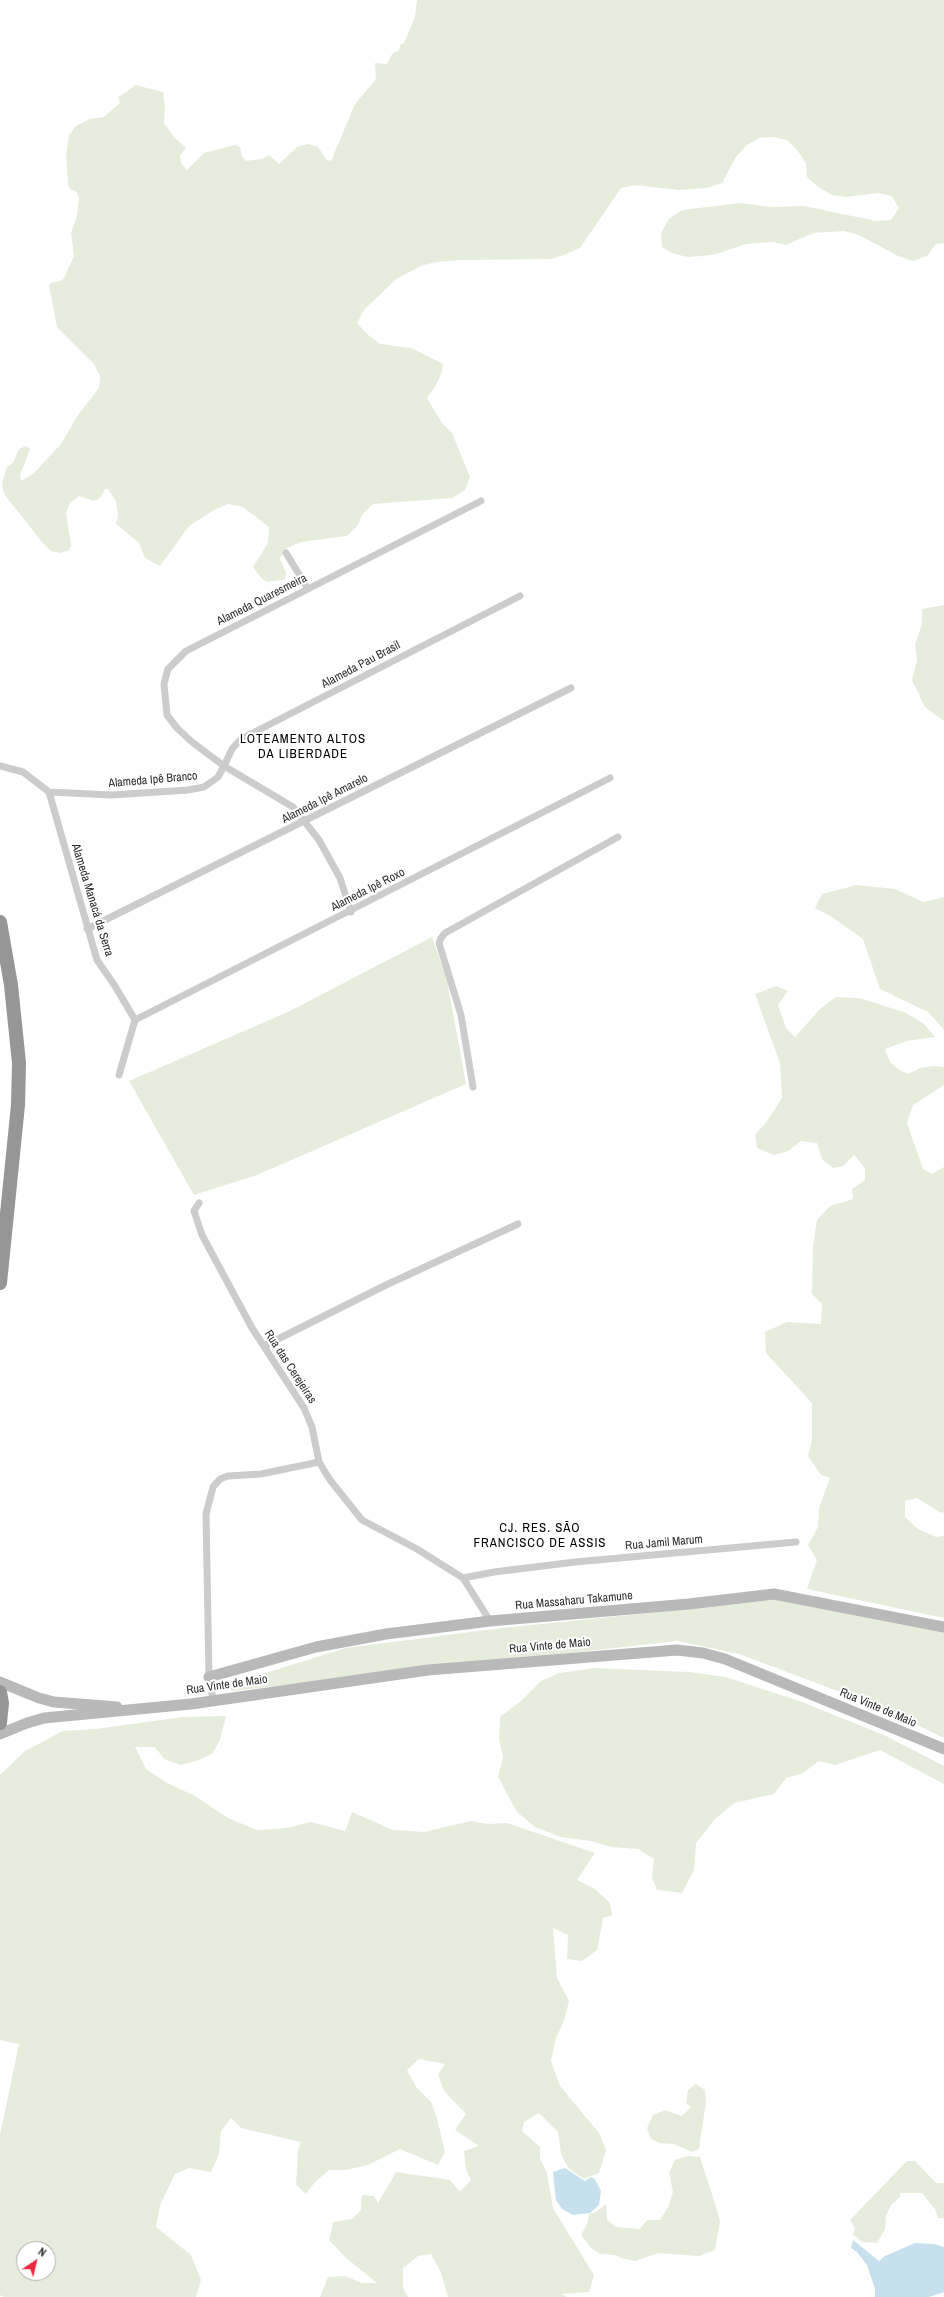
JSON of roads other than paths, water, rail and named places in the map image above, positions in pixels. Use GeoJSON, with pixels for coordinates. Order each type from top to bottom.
{"type":"FeatureCollection","features":[{"type":"Feature","properties":{"kind":"highway"},"geometry":{"type":"LineString","coordinates":[[0,922],[19,1063],[18,1105],[0,1283]]}},
{"type":"Feature","properties":{"kind":"highway"},"geometry":{"type":"LineString","coordinates":[[0,1692],[2,1703],[0,1723]]}},
{"type":"Feature","properties":{"kind":"main road","name":"Rua Massaharu Takamune"},"geometry":{"type":"LineString","coordinates":[[209,1677],[335,1642],[490,1621],[697,1603],[774,1594],[944,1627]]}},
{"type":"Feature","properties":{"kind":"main road","name":"Rua Vinte de Maio"},"geometry":{"type":"LineString","coordinates":[[0,1734],[44,1718],[141,1709],[213,1700],[428,1670],[678,1650],[703,1653],[725,1659],[944,1749]]}},
{"type":"Feature","properties":{"kind":"main road","name":"Rua Vinte de Maio"},"geometry":{"type":"LineString","coordinates":[[0,1682],[54,1702],[141,1709]]}},
{"type":"Feature","properties":{"kind":"street","name":"Alameda Quaresmeira"},"geometry":{"type":"LineString","coordinates":[[224,766],[192,742],[177,728],[167,715],[164,684],[168,669],[186,651],[480,501]]}},
{"type":"Feature","properties":{"kind":"street"},"geometry":{"type":"LineString","coordinates":[[286,553],[308,589]]}},
{"type":"Feature","properties":{"kind":"street","name":"Alameda Pau Brasil"},"geometry":{"type":"LineString","coordinates":[[224,766],[232,749],[241,740],[520,596]]}},
{"type":"Feature","properties":{"kind":"street","name":"Alameda Ipê Amarelo"},"geometry":{"type":"LineString","coordinates":[[87,929],[571,688]]}},
{"type":"Feature","properties":{"kind":"street"},"geometry":{"type":"LineString","coordinates":[[0,766],[23,772],[49,792]]}},
{"type":"Feature","properties":{"kind":"street"},"geometry":{"type":"LineString","coordinates":[[224,766],[293,807],[306,821],[319,840],[340,878],[350,912]]}},
{"type":"Feature","properties":{"kind":"street","name":"Alameda Ipê Branco"},"geometry":{"type":"LineString","coordinates":[[49,792],[112,795],[188,790],[204,787],[218,777],[224,766]]}},
{"type":"Feature","properties":{"kind":"street","name":"Alameda Ipê Roxo"},"geometry":{"type":"LineString","coordinates":[[135,1020],[350,912],[610,778]]}},
{"type":"Feature","properties":{"kind":"street","name":"Alameda Manacá da Serra"},"geometry":{"type":"LineString","coordinates":[[49,792],[97,960],[115,986],[135,1020]]}},
{"type":"Feature","properties":{"kind":"street"},"geometry":{"type":"LineString","coordinates":[[473,1087],[461,1015],[439,943],[441,938],[445,933],[618,837]]}},
{"type":"Feature","properties":{"kind":"street"},"geometry":{"type":"LineString","coordinates":[[118,1075],[135,1020]]}},
{"type":"Feature","properties":{"kind":"street","name":"Rua das Cerejeiras"},"geometry":{"type":"LineString","coordinates":[[198,1202],[194,1211],[202,1235],[264,1346],[304,1408],[312,1427],[319,1462],[347,1504],[362,1520],[417,1549],[463,1578],[490,1621]]}},
{"type":"Feature","properties":{"kind":"street"},"geometry":{"type":"LineString","coordinates":[[264,1346],[386,1285],[518,1224]]}},
{"type":"Feature","properties":{"kind":"street"},"geometry":{"type":"LineString","coordinates":[[213,1700],[209,1677],[206,1514],[213,1487],[220,1479],[228,1476],[269,1473],[319,1462]]}},
{"type":"Feature","properties":{"kind":"street","name":"Rua Jamil Marum"},"geometry":{"type":"LineString","coordinates":[[463,1578],[494,1572],[568,1563],[796,1542]]}},
{"type":"Feature","properties":{"kind":"water"},"geometry":{"type":"Polygon","coordinates":[[[565,2168],[585,2181],[591,2177],[595,2179],[601,2191],[599,2205],[590,2213],[573,2215],[562,2209],[556,2200],[553,2172],[565,2168]]]}},
{"type":"Feature","properties":{"kind":"water"},"geometry":{"type":"Polygon","coordinates":[[[853,2240],[879,2261],[885,2256],[915,2243],[934,2244],[944,2247],[944,2292],[929,2297],[875,2297],[875,2289],[867,2265],[857,2252],[851,2248],[853,2240]]]}},
{"type":"Feature","properties":{"kind":"district","name":"LOTEAMENTO ALTOS DA LIBERDADE"},"geometry":{"type":"Point","coordinates":[303,748]}},
{"type":"Feature","properties":{"kind":"district","name":"CJ. RES. SÃO FRANCISCO DE ASSIS"},"geometry":{"type":"Point","coordinates":[540,1536]}}]}
